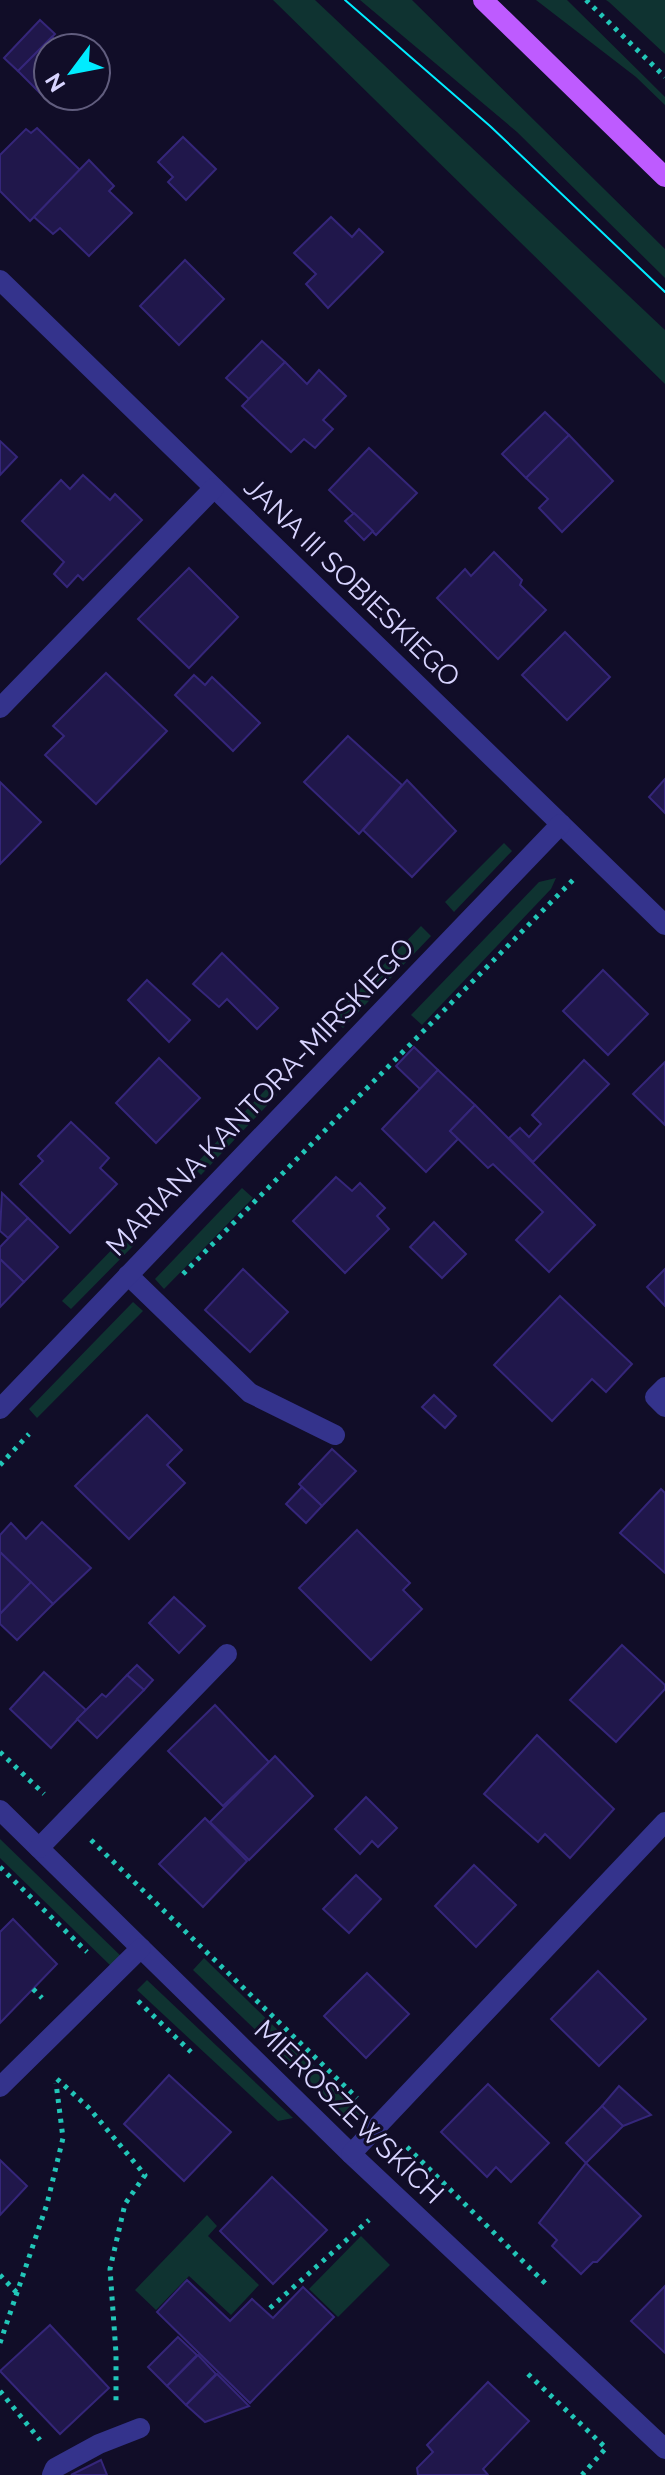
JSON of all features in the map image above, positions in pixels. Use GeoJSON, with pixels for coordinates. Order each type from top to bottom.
{"type":"FeatureCollection","features":[{"type":"Feature","properties":{"kind":"main road"},"geometry":{"type":"LineString","coordinates":[[483,0],[665,177]]}},
{"type":"Feature","properties":{"kind":"street","name":"JANA III SOBIESKIEGO"},"geometry":{"type":"LineString","coordinates":[[0,280],[665,925]]}},
{"type":"Feature","properties":{"kind":"street"},"geometry":{"type":"LineString","coordinates":[[0,708],[214,488]]}},
{"type":"Feature","properties":{"kind":"street","name":"MARIANA KANTORA-MIRSKIEGO"},"geometry":{"type":"LineString","coordinates":[[0,1409],[561,824]]}},
{"type":"Feature","properties":{"kind":"street"},"geometry":{"type":"LineString","coordinates":[[128,1275],[250,1393],[335,1435]]}},
{"type":"Feature","properties":{"kind":"street"},"geometry":{"type":"LineString","coordinates":[[665,1387],[655,1397],[665,1407]]}},
{"type":"Feature","properties":{"kind":"street"},"geometry":{"type":"LineString","coordinates":[[39,1848],[227,1654]]}},
{"type":"Feature","properties":{"kind":"street","name":"MIEROSZEWSKICH"},"geometry":{"type":"LineString","coordinates":[[0,1810],[351,2154],[665,2449]]}},
{"type":"Feature","properties":{"kind":"street"},"geometry":{"type":"LineString","coordinates":[[351,2154],[665,1822]]}},
{"type":"Feature","properties":{"kind":"street"},"geometry":{"type":"LineString","coordinates":[[0,2087],[141,1948]]}},
{"type":"Feature","properties":{"kind":"street"},"geometry":{"type":"LineString","coordinates":[[52,2475],[55,2468],[99,2444],[140,2428]]}},
{"type":"Feature","properties":{"kind":"path"},"geometry":{"type":"LineString","coordinates":[[586,0],[665,77]]}},
{"type":"Feature","properties":{"kind":"path"},"geometry":{"type":"LineString","coordinates":[[156,1302],[573,880]]}},
{"type":"Feature","properties":{"kind":"path"},"geometry":{"type":"LineString","coordinates":[[0,1465],[31,1432]]}},
{"type":"Feature","properties":{"kind":"path"},"geometry":{"type":"LineString","coordinates":[[0,1752],[552,2290]]}},
{"type":"Feature","properties":{"kind":"path"},"geometry":{"type":"LineString","coordinates":[[0,2343],[47,2204],[63,2138],[55,2077],[64,2066]]}},
{"type":"Feature","properties":{"kind":"path"},"geometry":{"type":"LineString","coordinates":[[55,2077],[89,2108],[145,2175],[125,2204],[110,2269],[116,2409]]}},
{"type":"Feature","properties":{"kind":"path"},"geometry":{"type":"LineString","coordinates":[[270,2308],[369,2220]]}},
{"type":"Feature","properties":{"kind":"path"},"geometry":{"type":"LineString","coordinates":[[0,2275],[18,2294]]}},
{"type":"Feature","properties":{"kind":"path"},"geometry":{"type":"LineString","coordinates":[[0,2391],[49,2451]]}},
{"type":"Feature","properties":{"kind":"green space"},"geometry":{"type":"Polygon","coordinates":[[[273,0],[315,0],[665,330],[665,384],[273,0]]]}},
{"type":"Feature","properties":{"kind":"green space"},"geometry":{"type":"Polygon","coordinates":[[[360,0],[412,0],[665,249],[665,278],[517,132],[360,0]]]}},
{"type":"Feature","properties":{"kind":"green space"},"geometry":{"type":"Polygon","coordinates":[[[536,0],[567,0],[665,97],[665,105],[636,77],[536,0]]]}},
{"type":"Feature","properties":{"kind":"green space"},"geometry":{"type":"Polygon","coordinates":[[[606,0],[665,0],[665,54],[609,2],[606,0]]]}},
{"type":"Feature","properties":{"kind":"green space"},"geometry":{"type":"Polygon","coordinates":[[[504,843],[512,851],[454,912],[445,902],[504,843]]]}},
{"type":"Feature","properties":{"kind":"green space"},"geometry":{"type":"Polygon","coordinates":[[[556,878],[551,889],[422,1025],[411,1015],[539,882],[556,878]]]}},
{"type":"Feature","properties":{"kind":"green space"},"geometry":{"type":"Polygon","coordinates":[[[421,926],[431,936],[343,1028],[332,1018],[421,926]]]}},
{"type":"Feature","properties":{"kind":"green space"},"geometry":{"type":"Polygon","coordinates":[[[268,1087],[277,1095],[201,1175],[193,1167],[268,1087]]]}},
{"type":"Feature","properties":{"kind":"green space"},"geometry":{"type":"Polygon","coordinates":[[[242,1188],[253,1198],[164,1289],[155,1279],[242,1188]]]}},
{"type":"Feature","properties":{"kind":"green space"},"geometry":{"type":"Polygon","coordinates":[[[126,1235],[135,1244],[71,1309],[62,1301],[126,1235]]]}},
{"type":"Feature","properties":{"kind":"green space"},"geometry":{"type":"Polygon","coordinates":[[[133,1302],[143,1311],[37,1418],[29,1409],[133,1302]]]}},
{"type":"Feature","properties":{"kind":"green space"},"geometry":{"type":"Polygon","coordinates":[[[0,1839],[125,1960],[113,1968],[0,1858],[0,1839]]]}},
{"type":"Feature","properties":{"kind":"green space"},"geometry":{"type":"Polygon","coordinates":[[[204,1958],[364,2114],[347,2118],[193,1970],[204,1958]]]}},
{"type":"Feature","properties":{"kind":"green space"},"geometry":{"type":"Polygon","coordinates":[[[147,1980],[293,2118],[278,2121],[137,1990],[147,1980]]]}},
{"type":"Feature","properties":{"kind":"green space"},"geometry":{"type":"Polygon","coordinates":[[[207,2215],[217,2226],[208,2236],[259,2285],[231,2315],[189,2276],[156,2310],[135,2290],[207,2215]]]}},
{"type":"Feature","properties":{"kind":"green space"},"geometry":{"type":"Polygon","coordinates":[[[361,2236],[390,2265],[338,2317],[309,2289],[361,2236]]]}},
{"type":"Feature","properties":{"kind":"building"},"geometry":{"type":"Polygon","coordinates":[[[40,20],[53,32],[32,32],[32,57],[18,71],[4,58],[40,20]]]}},
{"type":"Feature","properties":{"kind":"building"},"geometry":{"type":"Polygon","coordinates":[[[32,57],[32,85],[18,71],[32,57]]]}},
{"type":"Feature","properties":{"kind":"building"},"geometry":{"type":"Polygon","coordinates":[[[37,128],[80,170],[30,221],[0,191],[0,155],[26,129],[31,133],[37,128]]]}},
{"type":"Feature","properties":{"kind":"building"},"geometry":{"type":"Polygon","coordinates":[[[183,137],[216,169],[186,200],[168,182],[173,177],[158,162],[183,137]]]}},
{"type":"Feature","properties":{"kind":"building"},"geometry":{"type":"Polygon","coordinates":[[[89,160],[114,186],[109,191],[132,213],[89,256],[60,228],[53,234],[34,217],[89,160]]]}},
{"type":"Feature","properties":{"kind":"building"},"geometry":{"type":"Polygon","coordinates":[[[331,217],[352,237],[359,229],[383,252],[328,308],[306,284],[316,274],[294,253],[331,217]]]}},
{"type":"Feature","properties":{"kind":"building"},"geometry":{"type":"Polygon","coordinates":[[[185,260],[224,299],[179,345],[140,306],[185,260]]]}},
{"type":"Feature","properties":{"kind":"building"},"geometry":{"type":"Polygon","coordinates":[[[262,341],[285,362],[249,399],[226,378],[262,341]]]}},
{"type":"Feature","properties":{"kind":"building"},"geometry":{"type":"Polygon","coordinates":[[[285,362],[307,384],[319,370],[346,396],[323,420],[333,429],[315,448],[304,439],[291,452],[242,406],[285,362]]]}},
{"type":"Feature","properties":{"kind":"building"},"geometry":{"type":"Polygon","coordinates":[[[545,412],[569,435],[526,478],[502,454],[545,412]]]}},
{"type":"Feature","properties":{"kind":"building"},"geometry":{"type":"Polygon","coordinates":[[[569,435],[613,481],[562,532],[539,508],[548,499],[526,478],[569,435]]]}},
{"type":"Feature","properties":{"kind":"building"},"geometry":{"type":"Polygon","coordinates":[[[0,441],[17,457],[0,475],[0,441]]]}},
{"type":"Feature","properties":{"kind":"building"},"geometry":{"type":"Polygon","coordinates":[[[369,448],[417,493],[376,535],[329,490],[369,448]]]}},
{"type":"Feature","properties":{"kind":"building"},"geometry":{"type":"Polygon","coordinates":[[[83,475],[110,500],[115,494],[142,520],[83,580],[78,575],[67,587],[54,574],[64,562],[22,521],[61,480],[70,489],[83,475]]]}},
{"type":"Feature","properties":{"kind":"building"},"geometry":{"type":"Polygon","coordinates":[[[354,513],[373,531],[364,540],[345,521],[354,513]]]}},
{"type":"Feature","properties":{"kind":"building"},"geometry":{"type":"Polygon","coordinates":[[[494,552],[522,580],[520,585],[546,610],[498,659],[437,598],[465,569],[471,576],[494,552]]]}},
{"type":"Feature","properties":{"kind":"building"},"geometry":{"type":"Polygon","coordinates":[[[189,568],[238,617],[189,668],[138,619],[189,568]]]}},
{"type":"Feature","properties":{"kind":"building"},"geometry":{"type":"Polygon","coordinates":[[[565,632],[610,677],[567,720],[522,675],[565,632]]]}},
{"type":"Feature","properties":{"kind":"building"},"geometry":{"type":"Polygon","coordinates":[[[106,673],[167,731],[96,804],[45,755],[64,736],[53,726],[106,673]]]}},
{"type":"Feature","properties":{"kind":"building"},"geometry":{"type":"Polygon","coordinates":[[[194,675],[205,685],[212,677],[260,723],[233,751],[175,695],[194,675]]]}},
{"type":"Feature","properties":{"kind":"building"},"geometry":{"type":"Polygon","coordinates":[[[348,736],[402,785],[359,834],[304,782],[348,736]]]}},
{"type":"Feature","properties":{"kind":"building"},"geometry":{"type":"Polygon","coordinates":[[[665,779],[665,813],[649,797],[665,779]]]}},
{"type":"Feature","properties":{"kind":"building"},"geometry":{"type":"Polygon","coordinates":[[[407,780],[456,831],[412,877],[363,830],[407,780]]]}},
{"type":"Feature","properties":{"kind":"building"},"geometry":{"type":"Polygon","coordinates":[[[0,782],[41,822],[0,864],[0,782]]]}},
{"type":"Feature","properties":{"kind":"building"},"geometry":{"type":"Polygon","coordinates":[[[222,953],[278,1008],[257,1029],[227,999],[219,1007],[193,984],[222,953]]]}},
{"type":"Feature","properties":{"kind":"building"},"geometry":{"type":"Polygon","coordinates":[[[603,970],[648,1014],[608,1055],[563,1011],[603,970]]]}},
{"type":"Feature","properties":{"kind":"building"},"geometry":{"type":"Polygon","coordinates":[[[147,980],[190,1020],[169,1042],[128,1000],[147,980]]]}},
{"type":"Feature","properties":{"kind":"building"},"geometry":{"type":"Polygon","coordinates":[[[414,1047],[438,1070],[420,1089],[396,1066],[414,1047]]]}},
{"type":"Feature","properties":{"kind":"building"},"geometry":{"type":"Polygon","coordinates":[[[159,1058],[200,1098],[156,1143],[116,1103],[159,1058]]]}},
{"type":"Feature","properties":{"kind":"building"},"geometry":{"type":"Polygon","coordinates":[[[584,1060],[609,1084],[533,1162],[509,1138],[520,1128],[529,1137],[541,1124],[532,1115],[584,1060]]]}},
{"type":"Feature","properties":{"kind":"building"},"geometry":{"type":"Polygon","coordinates":[[[665,1062],[665,1125],[633,1094],[665,1062]]]}},
{"type":"Feature","properties":{"kind":"building"},"geometry":{"type":"Polygon","coordinates":[[[438,1070],[475,1105],[450,1131],[458,1139],[426,1172],[382,1129],[438,1070]]]}},
{"type":"Feature","properties":{"kind":"building"},"geometry":{"type":"Polygon","coordinates":[[[475,1105],[595,1225],[549,1272],[516,1240],[543,1212],[493,1164],[488,1168],[450,1131],[475,1105]]]}},
{"type":"Feature","properties":{"kind":"building"},"geometry":{"type":"Polygon","coordinates":[[[71,1122],[109,1158],[100,1168],[117,1184],[70,1233],[20,1184],[43,1161],[38,1156],[71,1122]]]}},
{"type":"Feature","properties":{"kind":"building"},"geometry":{"type":"Polygon","coordinates":[[[336,1177],[352,1191],[360,1183],[385,1208],[377,1216],[389,1229],[345,1273],[293,1221],[336,1177]]]}},
{"type":"Feature","properties":{"kind":"building"},"geometry":{"type":"Polygon","coordinates":[[[2,1193],[28,1218],[8,1238],[0,1231],[2,1193]]]}},
{"type":"Feature","properties":{"kind":"building"},"geometry":{"type":"Polygon","coordinates":[[[28,1218],[58,1247],[24,1282],[0,1259],[0,1247],[28,1218]]]}},
{"type":"Feature","properties":{"kind":"building"},"geometry":{"type":"Polygon","coordinates":[[[434,1222],[466,1254],[442,1278],[410,1247],[434,1222]]]}},
{"type":"Feature","properties":{"kind":"building"},"geometry":{"type":"Polygon","coordinates":[[[0,1259],[24,1282],[0,1307],[0,1259]]]}},
{"type":"Feature","properties":{"kind":"building"},"geometry":{"type":"Polygon","coordinates":[[[243,1269],[288,1312],[250,1352],[205,1310],[243,1269]]]}},
{"type":"Feature","properties":{"kind":"building"},"geometry":{"type":"Polygon","coordinates":[[[665,1269],[665,1306],[647,1287],[665,1269]]]}},
{"type":"Feature","properties":{"kind":"building"},"geometry":{"type":"Polygon","coordinates":[[[560,1296],[632,1364],[606,1392],[592,1379],[552,1421],[494,1365],[560,1296]]]}},
{"type":"Feature","properties":{"kind":"building"},"geometry":{"type":"Polygon","coordinates":[[[434,1395],[456,1416],[445,1428],[422,1407],[434,1395]]]}},
{"type":"Feature","properties":{"kind":"building"},"geometry":{"type":"Polygon","coordinates":[[[147,1415],[182,1450],[167,1465],[185,1483],[129,1539],[75,1486],[147,1415]]]}},
{"type":"Feature","properties":{"kind":"building"},"geometry":{"type":"Polygon","coordinates":[[[332,1449],[356,1471],[322,1506],[299,1484],[332,1449]]]}},
{"type":"Feature","properties":{"kind":"building"},"geometry":{"type":"Polygon","coordinates":[[[302,1487],[322,1506],[306,1523],[286,1504],[302,1487]]]}},
{"type":"Feature","properties":{"kind":"building"},"geometry":{"type":"Polygon","coordinates":[[[661,1489],[665,1493],[665,1573],[620,1533],[661,1489]]]}},
{"type":"Feature","properties":{"kind":"building"},"geometry":{"type":"Polygon","coordinates":[[[42,1522],[91,1568],[53,1604],[0,1552],[0,1535],[11,1523],[26,1539],[42,1522]]]}},
{"type":"Feature","properties":{"kind":"building"},"geometry":{"type":"Polygon","coordinates":[[[357,1530],[410,1583],[403,1590],[422,1609],[371,1660],[299,1588],[357,1530]]]}},
{"type":"Feature","properties":{"kind":"building"},"geometry":{"type":"Polygon","coordinates":[[[0,1552],[31,1582],[0,1614],[0,1552]]]}},
{"type":"Feature","properties":{"kind":"building"},"geometry":{"type":"Polygon","coordinates":[[[31,1582],[53,1604],[17,1640],[0,1624],[0,1614],[31,1582]]]}},
{"type":"Feature","properties":{"kind":"building"},"geometry":{"type":"Polygon","coordinates":[[[174,1597],[205,1626],[179,1653],[149,1623],[174,1597]]]}},
{"type":"Feature","properties":{"kind":"building"},"geometry":{"type":"Polygon","coordinates":[[[622,1645],[665,1685],[665,1689],[616,1742],[570,1700],[622,1645]]]}},
{"type":"Feature","properties":{"kind":"building"},"geometry":{"type":"Polygon","coordinates":[[[137,1665],[153,1680],[144,1690],[127,1675],[137,1665]]]}},
{"type":"Feature","properties":{"kind":"building"},"geometry":{"type":"Polygon","coordinates":[[[44,1672],[86,1710],[51,1748],[10,1709],[44,1672]]]}},
{"type":"Feature","properties":{"kind":"building"},"geometry":{"type":"Polygon","coordinates":[[[127,1675],[144,1690],[97,1738],[77,1719],[102,1694],[106,1697],[127,1675]]]}},
{"type":"Feature","properties":{"kind":"building"},"geometry":{"type":"Polygon","coordinates":[[[215,1705],[269,1762],[223,1806],[168,1751],[215,1705]]]}},
{"type":"Feature","properties":{"kind":"building"},"geometry":{"type":"Polygon","coordinates":[[[537,1735],[614,1809],[570,1858],[545,1834],[538,1842],[484,1794],[537,1735]]]}},
{"type":"Feature","properties":{"kind":"building"},"geometry":{"type":"Polygon","coordinates":[[[275,1756],[313,1796],[249,1860],[210,1822],[275,1756]]]}},
{"type":"Feature","properties":{"kind":"building"},"geometry":{"type":"Polygon","coordinates":[[[366,1797],[397,1828],[378,1847],[372,1841],[360,1854],[335,1829],[366,1797]]]}},
{"type":"Feature","properties":{"kind":"building"},"geometry":{"type":"Polygon","coordinates":[[[205,1818],[247,1861],[203,1907],[159,1864],[205,1818]]]}},
{"type":"Feature","properties":{"kind":"building"},"geometry":{"type":"Polygon","coordinates":[[[474,1865],[516,1905],[476,1947],[435,1906],[474,1865]]]}},
{"type":"Feature","properties":{"kind":"building"},"geometry":{"type":"Polygon","coordinates":[[[356,1875],[381,1899],[349,1933],[323,1909],[356,1875]]]}},
{"type":"Feature","properties":{"kind":"building"},"geometry":{"type":"Polygon","coordinates":[[[13,1919],[57,1964],[0,2023],[0,1932],[13,1919]]]}},
{"type":"Feature","properties":{"kind":"building"},"geometry":{"type":"Polygon","coordinates":[[[598,1971],[646,2019],[599,2066],[551,2019],[598,1971]]]}},
{"type":"Feature","properties":{"kind":"building"},"geometry":{"type":"Polygon","coordinates":[[[367,1973],[409,2014],[366,2058],[324,2016],[367,1973]]]}},
{"type":"Feature","properties":{"kind":"building"},"geometry":{"type":"Polygon","coordinates":[[[169,2075],[231,2132],[184,2181],[124,2124],[169,2075]]]}},
{"type":"Feature","properties":{"kind":"building"},"geometry":{"type":"Polygon","coordinates":[[[488,2084],[549,2143],[511,2182],[496,2167],[487,2177],[441,2132],[488,2084]]]}},
{"type":"Feature","properties":{"kind":"building"},"geometry":{"type":"Polygon","coordinates":[[[619,2086],[651,2115],[623,2126],[602,2106],[619,2086]]]}},
{"type":"Feature","properties":{"kind":"building"},"geometry":{"type":"Polygon","coordinates":[[[602,2106],[623,2126],[586,2163],[566,2143],[602,2106]]]}},
{"type":"Feature","properties":{"kind":"building"},"geometry":{"type":"Polygon","coordinates":[[[0,2160],[27,2186],[0,2215],[0,2160]]]}},
{"type":"Feature","properties":{"kind":"building"},"geometry":{"type":"Polygon","coordinates":[[[586,2163],[641,2216],[597,2262],[581,2274],[552,2246],[557,2240],[539,2223],[586,2163]]]}},
{"type":"Feature","properties":{"kind":"building"},"geometry":{"type":"Polygon","coordinates":[[[272,2177],[327,2230],[273,2284],[220,2231],[272,2177]]]}},
{"type":"Feature","properties":{"kind":"building"},"geometry":{"type":"Polygon","coordinates":[[[187,2280],[230,2321],[252,2299],[273,2318],[303,2287],[334,2317],[250,2403],[157,2312],[187,2280]]]}},
{"type":"Feature","properties":{"kind":"building"},"geometry":{"type":"Polygon","coordinates":[[[665,2286],[665,2353],[631,2321],[665,2286]]]}},
{"type":"Feature","properties":{"kind":"building"},"geometry":{"type":"Polygon","coordinates":[[[50,2325],[109,2388],[60,2434],[0,2371],[50,2325]]]}},
{"type":"Feature","properties":{"kind":"building"},"geometry":{"type":"Polygon","coordinates":[[[178,2337],[197,2355],[167,2386],[148,2367],[178,2337]]]}},
{"type":"Feature","properties":{"kind":"building"},"geometry":{"type":"Polygon","coordinates":[[[198,2355],[216,2374],[186,2405],[167,2386],[198,2355]]]}},
{"type":"Feature","properties":{"kind":"building"},"geometry":{"type":"Polygon","coordinates":[[[217,2374],[249,2406],[205,2422],[186,2405],[217,2374]]]}},
{"type":"Feature","properties":{"kind":"building"},"geometry":{"type":"Polygon","coordinates":[[[488,2382],[529,2421],[483,2469],[488,2475],[418,2475],[417,2468],[433,2452],[427,2445],[488,2382]]]}},
{"type":"Feature","properties":{"kind":"building"},"geometry":{"type":"Polygon","coordinates":[[[101,2460],[107,2475],[71,2475],[101,2460]]]}},
{"type":"Feature","properties":{"kind":"tram line"},"geometry":{"type":"LineString","coordinates":[[345,0],[490,126],[665,292]]}}]}
